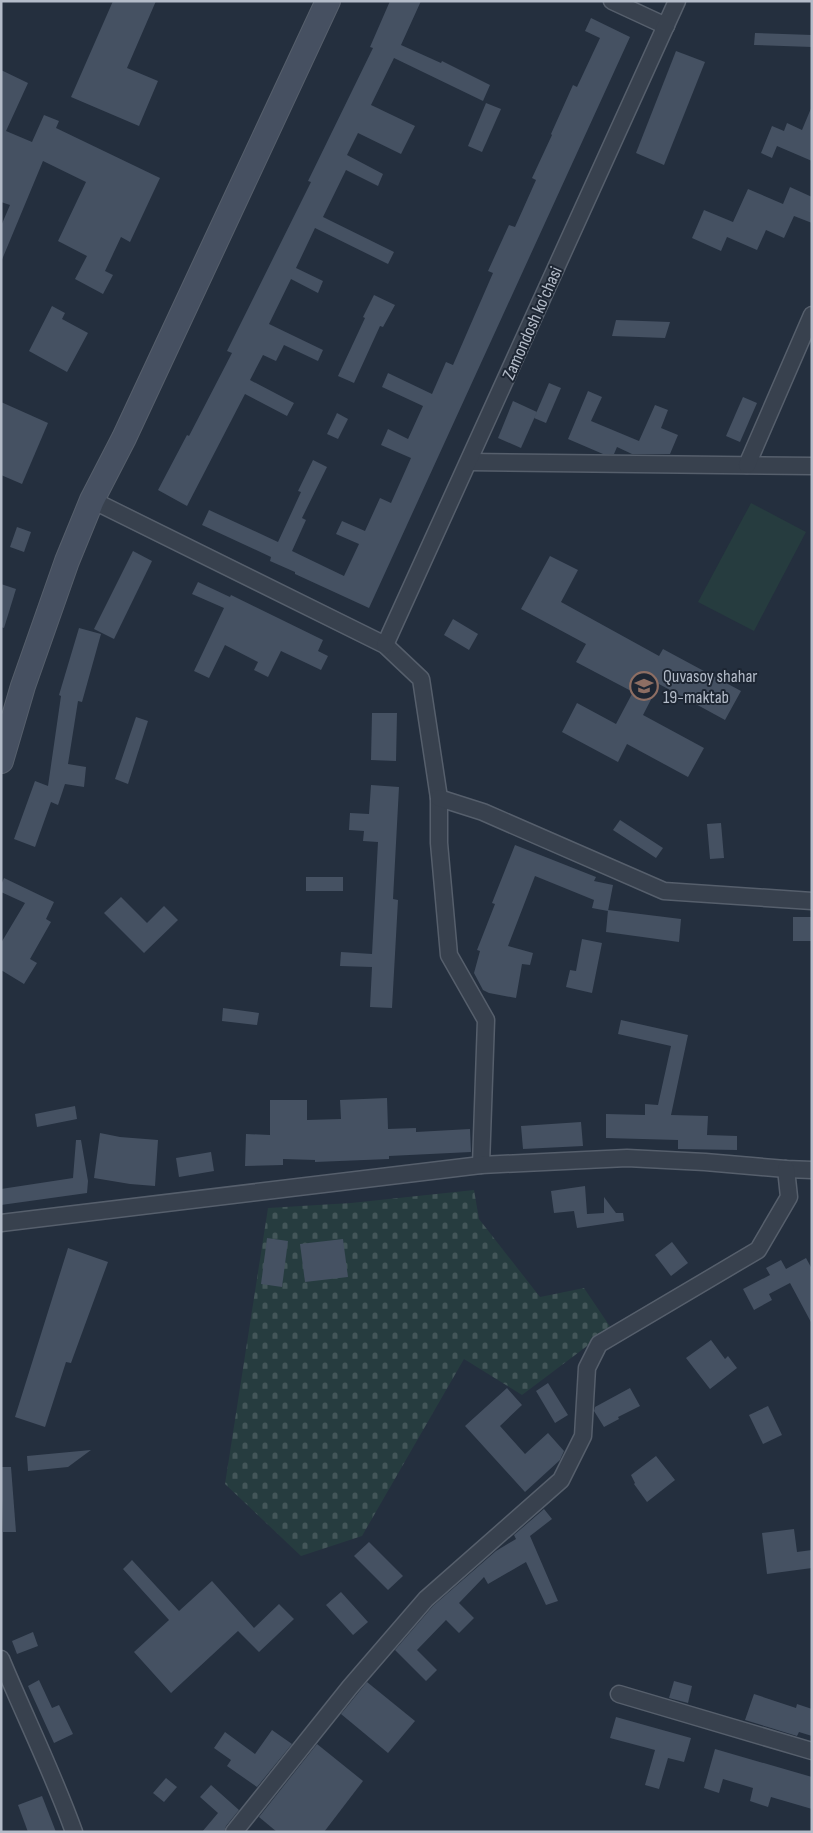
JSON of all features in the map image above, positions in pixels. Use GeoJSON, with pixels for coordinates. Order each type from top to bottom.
{"type":"FeatureCollection","features":[{"type":"Feature","properties":{"kind":"main road"},"geometry":{"type":"LineString","coordinates":[[1,761],[23,686],[67,561],[92,500],[124,438],[328,1]]}},
{"type":"Feature","properties":{"kind":"street"},"geometry":{"type":"LineString","coordinates":[[612,1],[666,26]]}},
{"type":"Feature","properties":{"kind":"street","name":"Zamondosh ko'chasi"},"geometry":{"type":"LineString","coordinates":[[385,645],[677,1]]}},
{"type":"Feature","properties":{"kind":"street"},"geometry":{"type":"LineString","coordinates":[[747,465],[812,315]]}},
{"type":"Feature","properties":{"kind":"street"},"geometry":{"type":"LineString","coordinates":[[469,462],[812,466]]}},
{"type":"Feature","properties":{"kind":"street"},"geometry":{"type":"LineString","coordinates":[[92,500],[385,645],[421,679],[439,798],[439,843],[449,955],[486,1020],[481,1165]]}},
{"type":"Feature","properties":{"kind":"street"},"geometry":{"type":"LineString","coordinates":[[439,798],[483,812],[664,891],[812,901]]}},
{"type":"Feature","properties":{"kind":"street"},"geometry":{"type":"LineString","coordinates":[[1,1223],[481,1165],[627,1158],[812,1170]]}},
{"type":"Feature","properties":{"kind":"street"},"geometry":{"type":"LineString","coordinates":[[234,1832],[350,1687],[426,1599],[561,1480],[583,1436],[587,1368],[599,1344],[758,1250],[790,1197],[786,1169]]}},
{"type":"Feature","properties":{"kind":"street"},"geometry":{"type":"LineString","coordinates":[[1,1659],[61,1795],[74,1832]]}},
{"type":"Feature","properties":{"kind":"street"},"geometry":{"type":"LineString","coordinates":[[619,1694],[812,1751]]}},
{"type":"Feature","properties":{"kind":"green space"},"geometry":{"type":"Polygon","coordinates":[[[751,503],[806,532],[754,631],[698,602],[751,503]]]}},
{"type":"Feature","properties":{"kind":"green space"},"geometry":{"type":"Polygon","coordinates":[[[474,1190],[479,1219],[540,1297],[584,1288],[611,1328],[522,1395],[464,1359],[362,1536],[301,1556],[225,1484],[268,1208],[351,1203],[474,1190]]]}},
{"type":"Feature","properties":{"kind":"building"},"geometry":{"type":"Polygon","coordinates":[[[113,1],[156,1],[127,68],[158,81],[139,126],[71,97],[113,1]]]}},
{"type":"Feature","properties":{"kind":"building"},"geometry":{"type":"Polygon","coordinates":[[[390,1],[421,1],[401,45],[441,63],[442,61],[490,85],[483,101],[394,58],[371,105],[415,126],[401,154],[358,133],[347,155],[383,174],[378,186],[346,170],[323,217],[394,252],[388,264],[315,228],[296,268],[323,281],[318,293],[291,279],[269,324],[323,350],[318,361],[284,345],[276,361],[263,355],[250,380],[294,403],[287,416],[245,394],[187,506],[158,490],[187,435],[189,436],[232,353],[227,351],[311,182],[308,181],[373,48],[370,47],[390,1]]]}},
{"type":"Feature","properties":{"kind":"building"},"geometry":{"type":"Polygon","coordinates":[[[591,18],[630,37],[369,608],[295,574],[295,572],[270,561],[271,557],[202,525],[209,510],[278,542],[301,492],[298,491],[313,460],[327,467],[302,518],[306,520],[292,551],[344,576],[359,544],[336,534],[342,521],[365,531],[380,498],[391,503],[411,458],[381,445],[388,429],[408,439],[423,406],[382,387],[388,373],[432,394],[446,362],[453,365],[493,273],[488,271],[509,225],[515,227],[536,180],[532,178],[573,85],[577,87],[600,38],[585,31],[591,18]]]}},
{"type":"Feature","properties":{"kind":"building"},"geometry":{"type":"Polygon","coordinates":[[[755,33],[812,35],[812,47],[754,45],[755,33]]]}},
{"type":"Feature","properties":{"kind":"building"},"geometry":{"type":"Polygon","coordinates":[[[676,51],[705,62],[664,165],[636,153],[676,51]]]}},
{"type":"Feature","properties":{"kind":"building"},"geometry":{"type":"Polygon","coordinates":[[[1,70],[28,83],[6,131],[32,142],[44,115],[59,121],[56,128],[160,178],[130,242],[121,237],[105,271],[113,275],[103,294],[75,279],[87,256],[58,241],[86,182],[43,161],[1,262],[1,226],[10,205],[1,202],[1,70]]]}},
{"type":"Feature","properties":{"kind":"building"},"geometry":{"type":"Polygon","coordinates":[[[486,103],[501,109],[482,152],[468,146],[486,103]]]}},
{"type":"Feature","properties":{"kind":"building"},"geometry":{"type":"Polygon","coordinates":[[[812,106],[812,161],[777,146],[772,158],[761,153],[772,126],[784,131],[787,123],[802,130],[812,106]]]}},
{"type":"Feature","properties":{"kind":"building"},"geometry":{"type":"Polygon","coordinates":[[[790,187],[812,197],[812,223],[794,216],[784,238],[766,230],[757,250],[727,237],[721,251],[692,238],[704,210],[733,222],[748,189],[783,204],[790,187]]]}},
{"type":"Feature","properties":{"kind":"building"},"geometry":{"type":"Polygon","coordinates":[[[374,295],[395,305],[383,327],[380,326],[354,383],[338,376],[374,295]]]}},
{"type":"Feature","properties":{"kind":"building"},"geometry":{"type":"Polygon","coordinates":[[[52,306],[65,313],[62,319],[88,333],[67,372],[29,351],[52,306]]]}},
{"type":"Feature","properties":{"kind":"building"},"geometry":{"type":"Polygon","coordinates":[[[616,320],[670,322],[665,338],[612,336],[616,320]]]}},
{"type":"Feature","properties":{"kind":"building"},"geometry":{"type":"Polygon","coordinates":[[[549,383],[561,388],[546,423],[534,418],[549,383]]]}},
{"type":"Feature","properties":{"kind":"building"},"geometry":{"type":"Polygon","coordinates":[[[588,391],[602,397],[591,421],[639,441],[655,405],[668,410],[661,428],[678,435],[670,454],[632,454],[617,447],[614,454],[603,454],[568,439],[588,391]]]}},
{"type":"Feature","properties":{"kind":"building"},"geometry":{"type":"Polygon","coordinates":[[[743,397],[757,403],[740,442],[726,436],[743,397]]]}},
{"type":"Feature","properties":{"kind":"building"},"geometry":{"type":"Polygon","coordinates":[[[513,401],[537,412],[521,448],[498,438],[513,401]]]}},
{"type":"Feature","properties":{"kind":"building"},"geometry":{"type":"Polygon","coordinates":[[[1,402],[48,423],[22,484],[1,475],[1,402]]]}},
{"type":"Feature","properties":{"kind":"building"},"geometry":{"type":"Polygon","coordinates":[[[337,413],[348,419],[338,439],[327,434],[337,413]]]}},
{"type":"Feature","properties":{"kind":"building"},"geometry":{"type":"Polygon","coordinates":[[[17,527],[31,532],[24,552],[10,547],[17,527]]]}},
{"type":"Feature","properties":{"kind":"building"},"geometry":{"type":"Polygon","coordinates":[[[133,551],[152,561],[114,639],[94,629],[133,551]]]}},
{"type":"Feature","properties":{"kind":"building"},"geometry":{"type":"Polygon","coordinates":[[[550,556],[578,570],[561,602],[659,656],[663,649],[741,691],[725,720],[659,684],[643,715],[704,748],[688,777],[627,744],[618,762],[562,732],[577,703],[616,724],[633,692],[576,662],[586,644],[521,609],[550,556]]]}},
{"type":"Feature","properties":{"kind":"building"},"geometry":{"type":"Polygon","coordinates":[[[198,582],[230,597],[231,595],[323,640],[318,651],[328,656],[321,670],[281,651],[268,677],[254,670],[258,662],[225,645],[209,678],[194,671],[224,608],[192,594],[198,582]]]}},
{"type":"Feature","properties":{"kind":"building"},"geometry":{"type":"Polygon","coordinates":[[[1,584],[16,589],[4,628],[1,627],[1,584]]]}},
{"type":"Feature","properties":{"kind":"building"},"geometry":{"type":"Polygon","coordinates":[[[453,619],[478,634],[469,650],[444,635],[453,619]]]}},
{"type":"Feature","properties":{"kind":"building"},"geometry":{"type":"Polygon","coordinates":[[[79,628],[101,634],[82,702],[78,701],[68,764],[86,767],[84,787],[65,784],[58,805],[51,802],[35,847],[14,839],[35,781],[48,786],[61,696],[59,695],[79,628]]]}},
{"type":"Feature","properties":{"kind":"building"},"geometry":{"type":"Polygon","coordinates":[[[372,713],[397,713],[396,761],[371,760],[372,713]]]}},
{"type":"Feature","properties":{"kind":"building"},"geometry":{"type":"Polygon","coordinates":[[[136,717],[148,721],[128,784],[115,779],[136,717]]]}},
{"type":"Feature","properties":{"kind":"building"},"geometry":{"type":"Polygon","coordinates":[[[371,785],[399,787],[393,899],[398,900],[392,1008],[370,1007],[372,967],[340,966],[341,952],[372,954],[378,842],[363,841],[364,831],[349,830],[350,813],[369,814],[371,785]]]}},
{"type":"Feature","properties":{"kind":"building"},"geometry":{"type":"Polygon","coordinates":[[[620,820],[663,848],[656,858],[613,830],[620,820]]]}},
{"type":"Feature","properties":{"kind":"building"},"geometry":{"type":"Polygon","coordinates":[[[721,823],[724,858],[710,859],[707,824],[721,823]]]}},
{"type":"Feature","properties":{"kind":"building"},"geometry":{"type":"Polygon","coordinates":[[[515,845],[596,877],[594,881],[613,885],[608,911],[592,908],[594,900],[535,876],[508,946],[533,953],[530,965],[522,964],[516,998],[489,993],[483,990],[474,973],[480,951],[477,950],[495,904],[492,903],[515,845]]]}},
{"type":"Feature","properties":{"kind":"building"},"geometry":{"type":"Polygon","coordinates":[[[306,877],[343,877],[343,891],[306,891],[306,877]]]}},
{"type":"Feature","properties":{"kind":"building"},"geometry":{"type":"Polygon","coordinates":[[[4,878],[54,902],[46,919],[51,922],[30,959],[37,963],[24,984],[1,970],[1,943],[25,903],[1,892],[4,878]]]}},
{"type":"Feature","properties":{"kind":"building"},"geometry":{"type":"Polygon","coordinates":[[[121,897],[147,923],[164,906],[178,920],[144,953],[104,913],[121,897]]]}},
{"type":"Feature","properties":{"kind":"building"},"geometry":{"type":"Polygon","coordinates":[[[608,910],[681,919],[679,942],[606,932],[608,910]]]}},
{"type":"Feature","properties":{"kind":"building"},"geometry":{"type":"Polygon","coordinates":[[[793,917],[812,917],[812,941],[793,941],[793,917]]]}},
{"type":"Feature","properties":{"kind":"building"},"geometry":{"type":"Polygon","coordinates":[[[582,939],[602,943],[592,993],[566,987],[570,970],[576,971],[582,939]]]}},
{"type":"Feature","properties":{"kind":"building"},"geometry":{"type":"Polygon","coordinates":[[[223,1008],[259,1013],[257,1025],[222,1021],[223,1008]]]}},
{"type":"Feature","properties":{"kind":"building"},"geometry":{"type":"Polygon","coordinates":[[[621,1020],[688,1035],[671,1115],[708,1116],[707,1135],[737,1136],[737,1150],[678,1149],[678,1140],[606,1138],[606,1114],[645,1115],[645,1104],[658,1105],[671,1046],[618,1034],[621,1020]]]}},
{"type":"Feature","properties":{"kind":"building"},"geometry":{"type":"Polygon","coordinates":[[[387,1098],[388,1129],[416,1128],[416,1132],[470,1129],[471,1152],[389,1156],[389,1159],[315,1162],[315,1160],[283,1159],[283,1165],[245,1166],[246,1134],[270,1135],[270,1100],[307,1100],[307,1120],[341,1119],[340,1100],[387,1098]]]}},
{"type":"Feature","properties":{"kind":"building"},"geometry":{"type":"Polygon","coordinates":[[[75,1106],[77,1119],[37,1127],[35,1114],[75,1106]]]}},
{"type":"Feature","properties":{"kind":"building"},"geometry":{"type":"Polygon","coordinates":[[[581,1122],[583,1146],[523,1149],[521,1126],[581,1122]]]}},
{"type":"Feature","properties":{"kind":"building"},"geometry":{"type":"Polygon","coordinates":[[[100,1133],[120,1137],[158,1140],[155,1186],[94,1178],[100,1133]]]}},
{"type":"Feature","properties":{"kind":"building"},"geometry":{"type":"Polygon","coordinates":[[[76,1140],[81,1140],[88,1181],[87,1193],[1,1205],[1,1189],[73,1178],[76,1140]]]}},
{"type":"Feature","properties":{"kind":"building"},"geometry":{"type":"Polygon","coordinates":[[[211,1152],[214,1171],[179,1177],[176,1158],[211,1152]]]}},
{"type":"Feature","properties":{"kind":"building"},"geometry":{"type":"Polygon","coordinates":[[[585,1186],[587,1214],[604,1213],[604,1197],[616,1213],[623,1213],[624,1221],[577,1228],[574,1211],[554,1213],[551,1191],[585,1186]]]}},
{"type":"Feature","properties":{"kind":"building"},"geometry":{"type":"Polygon","coordinates":[[[267,1238],[288,1241],[282,1287],[261,1284],[267,1238]]]}},
{"type":"Feature","properties":{"kind":"building"},"geometry":{"type":"Polygon","coordinates":[[[343,1239],[348,1277],[305,1282],[300,1244],[343,1239]]]}},
{"type":"Feature","properties":{"kind":"building"},"geometry":{"type":"Polygon","coordinates":[[[672,1242],[688,1263],[671,1276],[655,1255],[672,1242]]]}},
{"type":"Feature","properties":{"kind":"building"},"geometry":{"type":"Polygon","coordinates":[[[68,1248],[108,1262],[71,1363],[66,1362],[45,1427],[15,1417],[68,1248]]]}},
{"type":"Feature","properties":{"kind":"building"},"geometry":{"type":"Polygon","coordinates":[[[806,1258],[812,1269],[812,1324],[790,1283],[769,1294],[772,1300],[754,1310],[743,1289],[770,1275],[766,1268],[781,1260],[786,1269],[806,1258]]]}},
{"type":"Feature","properties":{"kind":"building"},"geometry":{"type":"Polygon","coordinates":[[[711,1340],[725,1359],[728,1356],[737,1368],[710,1389],[686,1358],[711,1340]]]}},
{"type":"Feature","properties":{"kind":"building"},"geometry":{"type":"Polygon","coordinates":[[[548,1383],[568,1415],[555,1423],[536,1391],[548,1383]]]}},
{"type":"Feature","properties":{"kind":"building"},"geometry":{"type":"Polygon","coordinates":[[[507,1388],[522,1405],[500,1426],[525,1454],[548,1433],[564,1451],[560,1460],[525,1492],[465,1426],[507,1388]]]}},
{"type":"Feature","properties":{"kind":"building"},"geometry":{"type":"Polygon","coordinates":[[[630,1388],[640,1406],[618,1417],[619,1419],[604,1427],[594,1411],[595,1407],[630,1388]]]}},
{"type":"Feature","properties":{"kind":"building"},"geometry":{"type":"Polygon","coordinates":[[[768,1406],[782,1435],[763,1444],[749,1415],[768,1406]]]}},
{"type":"Feature","properties":{"kind":"building"},"geometry":{"type":"Polygon","coordinates":[[[91,1450],[68,1467],[28,1471],[27,1456],[91,1450]]]}},
{"type":"Feature","properties":{"kind":"building"},"geometry":{"type":"Polygon","coordinates":[[[656,1456],[675,1480],[647,1502],[634,1484],[631,1475],[656,1456]]]}},
{"type":"Feature","properties":{"kind":"building"},"geometry":{"type":"Polygon","coordinates":[[[1,1467],[11,1467],[16,1532],[3,1532],[1,1467]]]}},
{"type":"Feature","properties":{"kind":"building"},"geometry":{"type":"Polygon","coordinates":[[[544,1509],[552,1519],[530,1536],[558,1601],[546,1605],[526,1562],[488,1584],[484,1577],[459,1603],[474,1618],[459,1633],[446,1620],[417,1650],[437,1670],[426,1681],[395,1650],[433,1606],[496,1551],[516,1539],[514,1535],[544,1509]]]}},
{"type":"Feature","properties":{"kind":"building"},"geometry":{"type":"Polygon","coordinates":[[[794,1529],[797,1552],[812,1550],[812,1568],[767,1574],[762,1533],[794,1529]]]}},
{"type":"Feature","properties":{"kind":"building"},"geometry":{"type":"Polygon","coordinates":[[[369,1542],[403,1576],[388,1590],[354,1556],[369,1542]]]}},
{"type":"Feature","properties":{"kind":"building"},"geometry":{"type":"Polygon","coordinates":[[[132,1560],[179,1611],[212,1581],[254,1628],[279,1604],[294,1619],[259,1652],[238,1631],[171,1693],[134,1652],[169,1620],[123,1569],[132,1560]]]}},
{"type":"Feature","properties":{"kind":"building"},"geometry":{"type":"Polygon","coordinates":[[[341,1592],[368,1622],[353,1635],[326,1605],[341,1592]]]}},
{"type":"Feature","properties":{"kind":"building"},"geometry":{"type":"Polygon","coordinates":[[[33,1632],[38,1646],[17,1654],[12,1641],[33,1632]]]}},
{"type":"Feature","properties":{"kind":"building"},"geometry":{"type":"Polygon","coordinates":[[[39,1680],[52,1708],[59,1705],[73,1734],[54,1743],[28,1686],[39,1680]]]}},
{"type":"Feature","properties":{"kind":"building"},"geometry":{"type":"Polygon","coordinates":[[[674,1681],[692,1686],[688,1703],[669,1698],[674,1681]]]}},
{"type":"Feature","properties":{"kind":"building"},"geometry":{"type":"Polygon","coordinates":[[[367,1682],[415,1721],[388,1753],[341,1714],[367,1682]]]}},
{"type":"Feature","properties":{"kind":"building"},"geometry":{"type":"Polygon","coordinates":[[[754,1694],[796,1708],[797,1704],[812,1709],[812,1736],[799,1732],[797,1736],[745,1720],[754,1694]]]}},
{"type":"Feature","properties":{"kind":"building"},"geometry":{"type":"Polygon","coordinates":[[[616,1717],[691,1738],[684,1762],[668,1758],[659,1789],[645,1785],[655,1750],[610,1738],[616,1717]]]}},
{"type":"Feature","properties":{"kind":"building"},"geometry":{"type":"Polygon","coordinates":[[[272,1730],[292,1744],[257,1787],[227,1766],[231,1760],[214,1748],[225,1732],[255,1754],[272,1730]]]}},
{"type":"Feature","properties":{"kind":"building"},"geometry":{"type":"Polygon","coordinates":[[[317,1744],[363,1781],[324,1832],[277,1832],[259,1817],[317,1744]]]}},
{"type":"Feature","properties":{"kind":"building"},"geometry":{"type":"Polygon","coordinates":[[[715,1749],[812,1777],[812,1809],[771,1797],[768,1807],[750,1801],[753,1788],[723,1779],[719,1793],[704,1788],[715,1749]]]}},
{"type":"Feature","properties":{"kind":"building"},"geometry":{"type":"Polygon","coordinates":[[[166,1778],[177,1787],[164,1802],[153,1793],[166,1778]]]}},
{"type":"Feature","properties":{"kind":"building"},"geometry":{"type":"Polygon","coordinates":[[[211,1785],[239,1810],[226,1826],[224,1832],[202,1832],[218,1813],[200,1797],[211,1785]]]}},
{"type":"Feature","properties":{"kind":"building"},"geometry":{"type":"Polygon","coordinates":[[[42,1796],[56,1832],[28,1832],[18,1805],[42,1796]]]}},
{"type":"Feature","properties":{"kind":"place","name":"Quvasoy shahar 19-maktab"},"geometry":{"type":"Point","coordinates":[644,686]}}]}
